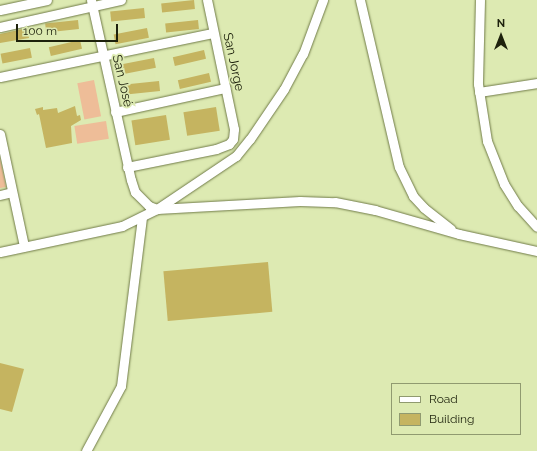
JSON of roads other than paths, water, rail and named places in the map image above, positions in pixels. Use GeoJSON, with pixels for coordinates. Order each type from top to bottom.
{"type":"FeatureCollection","features":[{"type":"Feature","properties":{"kind":"street"},"geometry":{"type":"LineString","coordinates":[[0,10],[47,0]]}},
{"type":"Feature","properties":{"kind":"street"},"geometry":{"type":"LineString","coordinates":[[0,27],[92,4],[121,0]]}},
{"type":"Feature","properties":{"kind":"street","name":"San Jorge"},"geometry":{"type":"LineString","coordinates":[[127,167],[224,146],[233,139],[234,129],[207,0]]}},
{"type":"Feature","properties":{"kind":"street"},"geometry":{"type":"LineString","coordinates":[[0,252],[122,226],[157,208],[236,156],[250,139],[284,89],[303,54],[322,0]]}},
{"type":"Feature","properties":{"kind":"street"},"geometry":{"type":"LineString","coordinates":[[360,0],[399,167],[405,181],[424,208],[459,234]]}},
{"type":"Feature","properties":{"kind":"street"},"geometry":{"type":"LineString","coordinates":[[480,0],[479,92],[487,141],[498,174],[518,206],[537,227]]}},
{"type":"Feature","properties":{"kind":"street","name":"San José"},"geometry":{"type":"LineString","coordinates":[[92,4],[127,167],[135,192],[141,200],[157,208]]}},
{"type":"Feature","properties":{"kind":"street"},"geometry":{"type":"LineString","coordinates":[[0,77],[213,33]]}},
{"type":"Feature","properties":{"kind":"street"},"geometry":{"type":"LineString","coordinates":[[479,92],[537,84]]}},
{"type":"Feature","properties":{"kind":"street"},"geometry":{"type":"LineString","coordinates":[[115,112],[225,88]]}},
{"type":"Feature","properties":{"kind":"street"},"geometry":{"type":"LineString","coordinates":[[0,134],[24,246]]}},
{"type":"Feature","properties":{"kind":"street"},"geometry":{"type":"LineString","coordinates":[[0,195],[12,192]]}},
{"type":"Feature","properties":{"kind":"street"},"geometry":{"type":"LineString","coordinates":[[157,208],[300,201],[335,202],[375,210],[459,234],[537,251]]}},
{"type":"Feature","properties":{"kind":"street"},"geometry":{"type":"LineString","coordinates":[[86,451],[121,386],[142,217]]}}]}
